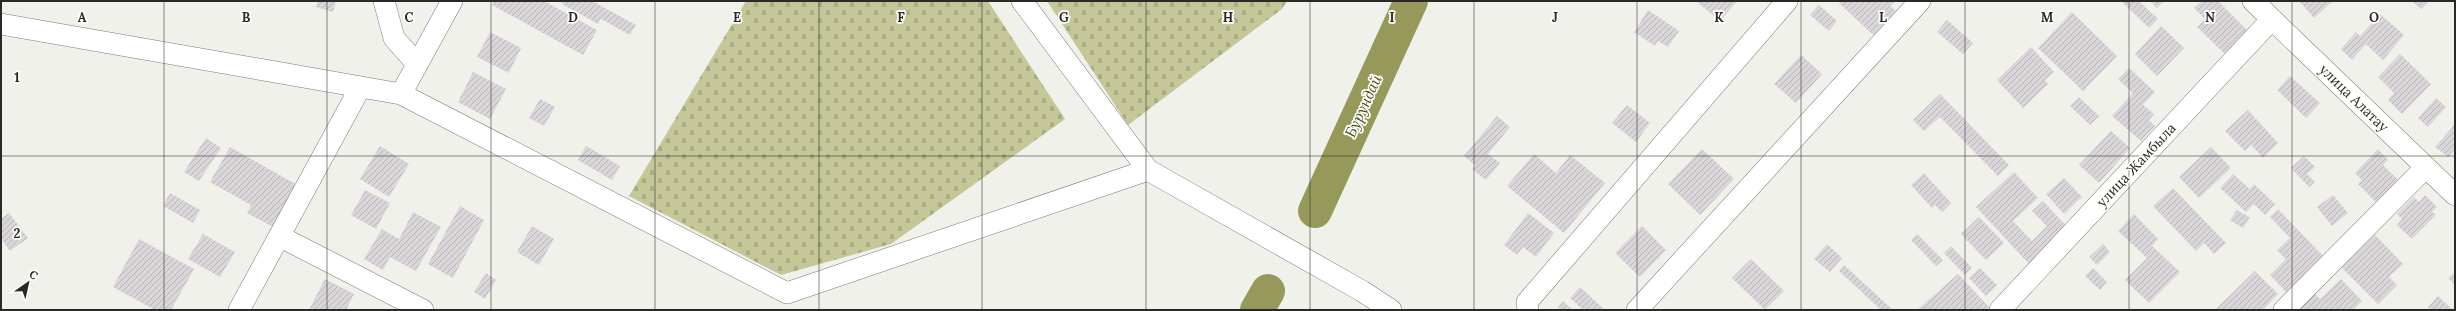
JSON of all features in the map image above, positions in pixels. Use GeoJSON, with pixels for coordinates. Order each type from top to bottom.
{"type":"FeatureCollection","features":[{"type":"Feature","properties":{"kind":"street"},"geometry":{"type":"LineString","coordinates":[[384,1],[394,38],[417,64]]}},
{"type":"Feature","properties":{"kind":"street"},"geometry":{"type":"LineString","coordinates":[[401,94],[452,1]]}},
{"type":"Feature","properties":{"kind":"street"},"geometry":{"type":"LineString","coordinates":[[1022,1],[1148,170],[1362,291],[1391,310]]}},
{"type":"Feature","properties":{"kind":"street"},"geometry":{"type":"LineString","coordinates":[[1528,310],[1527,302],[1787,1]]}},
{"type":"Feature","properties":{"kind":"street"},"geometry":{"type":"LineString","coordinates":[[1637,310],[1920,1]]}},
{"type":"Feature","properties":{"kind":"street","name":"улица Алатау"},"geometry":{"type":"LineString","coordinates":[[2253,1],[2455,195]]}},
{"type":"Feature","properties":{"kind":"street","name":"улица Жамбыла"},"geometry":{"type":"LineString","coordinates":[[2000,310],[2272,19]]}},
{"type":"Feature","properties":{"kind":"street"},"geometry":{"type":"LineString","coordinates":[[1,24],[401,94],[786,293],[1148,170]]}},
{"type":"Feature","properties":{"kind":"street"},"geometry":{"type":"LineString","coordinates":[[239,310],[360,88]]}},
{"type":"Feature","properties":{"kind":"street"},"geometry":{"type":"LineString","coordinates":[[2284,310],[2426,167]]}},
{"type":"Feature","properties":{"kind":"street"},"geometry":{"type":"LineString","coordinates":[[280,236],[423,310]]}},
{"type":"Feature","properties":{"kind":"green space"},"geometry":{"type":"Polygon","coordinates":[[[746,1],[988,1],[1065,119],[891,244],[781,275],[629,196],[746,1]]]}},
{"type":"Feature","properties":{"kind":"green space"},"geometry":{"type":"Polygon","coordinates":[[[1047,1],[1287,1],[1282,9],[1128,125],[1047,1]]]}},
{"type":"Feature","properties":{"kind":"building"},"geometry":{"type":"Polygon","coordinates":[[[318,1],[336,1],[333,12],[316,7],[318,1]]]}},
{"type":"Feature","properties":{"kind":"building"},"geometry":{"type":"Polygon","coordinates":[[[494,1],[544,1],[597,30],[583,55],[492,5],[494,1]]]}},
{"type":"Feature","properties":{"kind":"building"},"geometry":{"type":"Polygon","coordinates":[[[563,1],[592,1],[636,25],[630,35],[601,19],[598,24],[562,4],[563,1]]]}},
{"type":"Feature","properties":{"kind":"building"},"geometry":{"type":"Polygon","coordinates":[[[1696,1],[1737,1],[1720,21],[1696,1]]]}},
{"type":"Feature","properties":{"kind":"building"},"geometry":{"type":"Polygon","coordinates":[[[1842,1],[1895,1],[1890,6],[1896,11],[1873,35],[1839,3],[1842,1]]]}},
{"type":"Feature","properties":{"kind":"building"},"geometry":{"type":"Polygon","coordinates":[[[2121,1],[2139,1],[2158,19],[2149,28],[2121,1]]]}},
{"type":"Feature","properties":{"kind":"building"},"geometry":{"type":"Polygon","coordinates":[[[2150,1],[2164,1],[2157,8],[2150,1]]]}},
{"type":"Feature","properties":{"kind":"building"},"geometry":{"type":"Polygon","coordinates":[[[2202,1],[2218,1],[2251,34],[2228,57],[2197,27],[2205,19],[2194,8],[2202,1]]]}},
{"type":"Feature","properties":{"kind":"building"},"geometry":{"type":"Polygon","coordinates":[[[2299,1],[2333,1],[2314,18],[2299,1]]]}},
{"type":"Feature","properties":{"kind":"building"},"geometry":{"type":"Polygon","coordinates":[[[2412,1],[2429,1],[2421,9],[2412,1]]]}},
{"type":"Feature","properties":{"kind":"building"},"geometry":{"type":"Polygon","coordinates":[[[1819,5],[1837,21],[1829,31],[1810,15],[1819,5]]]}},
{"type":"Feature","properties":{"kind":"building"},"geometry":{"type":"Polygon","coordinates":[[[1648,10],[1679,31],[1668,47],[1658,41],[1655,46],[1634,32],[1648,10]]]}},
{"type":"Feature","properties":{"kind":"building"},"geometry":{"type":"Polygon","coordinates":[[[2072,12],[2117,56],[2083,91],[2038,48],[2072,12]]]}},
{"type":"Feature","properties":{"kind":"building"},"geometry":{"type":"Polygon","coordinates":[[[2380,14],[2404,35],[2383,60],[2366,44],[2352,60],[2341,49],[2356,32],[2360,36],[2380,14]]]}},
{"type":"Feature","properties":{"kind":"building"},"geometry":{"type":"Polygon","coordinates":[[[1947,20],[1973,43],[1963,54],[1937,32],[1947,20]]]}},
{"type":"Feature","properties":{"kind":"building"},"geometry":{"type":"Polygon","coordinates":[[[2161,26],[2184,48],[2157,76],[2135,54],[2161,26]]]}},
{"type":"Feature","properties":{"kind":"building"},"geometry":{"type":"Polygon","coordinates":[[[490,32],[521,48],[509,73],[477,57],[490,32]]]}},
{"type":"Feature","properties":{"kind":"building"},"geometry":{"type":"Polygon","coordinates":[[[2031,47],[2054,72],[2045,80],[2048,84],[2023,108],[1997,80],[2031,47]]]}},
{"type":"Feature","properties":{"kind":"building"},"geometry":{"type":"Polygon","coordinates":[[[2400,54],[2431,84],[2402,114],[2388,100],[2394,93],[2378,77],[2400,54]]]}},
{"type":"Feature","properties":{"kind":"building"},"geometry":{"type":"Polygon","coordinates":[[[1801,55],[1822,74],[1796,103],[1774,84],[1801,55]]]}},
{"type":"Feature","properties":{"kind":"building"},"geometry":{"type":"Polygon","coordinates":[[[2129,68],[2155,92],[2143,105],[2154,114],[2149,120],[2155,126],[2141,141],[2112,116],[2133,93],[2118,79],[2129,68]]]}},
{"type":"Feature","properties":{"kind":"building"},"geometry":{"type":"Polygon","coordinates":[[[473,72],[506,89],[490,119],[458,102],[473,72]]]}},
{"type":"Feature","properties":{"kind":"building"},"geometry":{"type":"Polygon","coordinates":[[[2290,76],[2320,103],[2306,118],[2277,90],[2290,76]]]}},
{"type":"Feature","properties":{"kind":"building"},"geometry":{"type":"Polygon","coordinates":[[[1940,94],[2009,165],[1998,176],[1940,117],[1924,131],[1913,120],[1940,94]]]}},
{"type":"Feature","properties":{"kind":"building"},"geometry":{"type":"Polygon","coordinates":[[[2079,97],[2099,116],[2090,125],[2070,106],[2079,97]]]}},
{"type":"Feature","properties":{"kind":"building"},"geometry":{"type":"Polygon","coordinates":[[[2436,98],[2446,107],[2428,127],[2418,118],[2436,98]]]}},
{"type":"Feature","properties":{"kind":"building"},"geometry":{"type":"Polygon","coordinates":[[[540,99],[555,107],[544,126],[529,118],[540,99]]]}},
{"type":"Feature","properties":{"kind":"building"},"geometry":{"type":"Polygon","coordinates":[[[1627,105],[1650,123],[1636,142],[1612,123],[1627,105]]]}},
{"type":"Feature","properties":{"kind":"building"},"geometry":{"type":"Polygon","coordinates":[[[2248,110],[2278,143],[2263,158],[2251,145],[2245,151],[2225,131],[2248,110]]]}},
{"type":"Feature","properties":{"kind":"building"},"geometry":{"type":"Polygon","coordinates":[[[1497,116],[1510,127],[1488,154],[1500,163],[1486,180],[1472,169],[1475,165],[1464,156],[1497,116]]]}},
{"type":"Feature","properties":{"kind":"building"},"geometry":{"type":"Polygon","coordinates":[[[2455,124],[2455,149],[2448,157],[2435,147],[2455,124]]]}},
{"type":"Feature","properties":{"kind":"building"},"geometry":{"type":"Polygon","coordinates":[[[2111,131],[2130,148],[2099,183],[2079,165],[2111,131]]]}},
{"type":"Feature","properties":{"kind":"building"},"geometry":{"type":"Polygon","coordinates":[[[206,138],[221,148],[199,181],[184,172],[206,138]]]}},
{"type":"Feature","properties":{"kind":"building"},"geometry":{"type":"Polygon","coordinates":[[[380,146],[409,164],[389,197],[360,179],[380,146]]]}},
{"type":"Feature","properties":{"kind":"building"},"geometry":{"type":"Polygon","coordinates":[[[586,146],[620,166],[612,180],[578,160],[586,146]]]}},
{"type":"Feature","properties":{"kind":"building"},"geometry":{"type":"Polygon","coordinates":[[[230,147],[299,186],[275,228],[247,213],[251,205],[210,182],[230,147]]]}},
{"type":"Feature","properties":{"kind":"building"},"geometry":{"type":"Polygon","coordinates":[[[2211,147],[2231,168],[2199,198],[2179,177],[2211,147]]]}},
{"type":"Feature","properties":{"kind":"building"},"geometry":{"type":"Polygon","coordinates":[[[1702,149],[1734,179],[1700,215],[1668,184],[1702,149]]]}},
{"type":"Feature","properties":{"kind":"building"},"geometry":{"type":"Polygon","coordinates":[[[2378,149],[2388,160],[2383,165],[2400,182],[2378,204],[2358,184],[2362,180],[2355,173],[2378,149]]]}},
{"type":"Feature","properties":{"kind":"building"},"geometry":{"type":"Polygon","coordinates":[[[1534,154],[1556,173],[1570,155],[1605,183],[1564,233],[1507,186],[1534,154]]]}},
{"type":"Feature","properties":{"kind":"building"},"geometry":{"type":"Polygon","coordinates":[[[2304,156],[2315,167],[2307,174],[2315,182],[2309,187],[2291,168],[2304,156]]]}},
{"type":"Feature","properties":{"kind":"building"},"geometry":{"type":"Polygon","coordinates":[[[2014,172],[2038,198],[2013,221],[2032,241],[2047,226],[2032,211],[2043,201],[2070,230],[2031,266],[1976,207],[2014,172]]]}},
{"type":"Feature","properties":{"kind":"building"},"geometry":{"type":"Polygon","coordinates":[[[1924,173],[1951,203],[1942,212],[1935,205],[1932,208],[1911,185],[1924,173]]]}},
{"type":"Feature","properties":{"kind":"building"},"geometry":{"type":"Polygon","coordinates":[[[2233,174],[2250,189],[2254,184],[2275,204],[2265,215],[2254,204],[2246,212],[2220,188],[2233,174]]]}},
{"type":"Feature","properties":{"kind":"building"},"geometry":{"type":"Polygon","coordinates":[[[2064,178],[2082,197],[2064,214],[2046,194],[2064,178]]]}},
{"type":"Feature","properties":{"kind":"building"},"geometry":{"type":"Polygon","coordinates":[[[2173,188],[2226,243],[2214,254],[2204,243],[2196,251],[2153,206],[2173,188]]]}},
{"type":"Feature","properties":{"kind":"building"},"geometry":{"type":"Polygon","coordinates":[[[365,190],[390,203],[376,229],[351,215],[365,190]]]}},
{"type":"Feature","properties":{"kind":"building"},"geometry":{"type":"Polygon","coordinates":[[[170,193],[200,210],[193,223],[163,206],[170,193]]]}},
{"type":"Feature","properties":{"kind":"building"},"geometry":{"type":"Polygon","coordinates":[[[2333,195],[2348,213],[2332,226],[2317,207],[2333,195]]]}},
{"type":"Feature","properties":{"kind":"building"},"geometry":{"type":"Polygon","coordinates":[[[2425,195],[2437,207],[2432,212],[2436,215],[2412,239],[2397,225],[2402,219],[2397,214],[2414,197],[2419,202],[2425,195]]]}},
{"type":"Feature","properties":{"kind":"building"},"geometry":{"type":"Polygon","coordinates":[[[460,206],[484,220],[453,278],[428,264],[460,206]]]}},
{"type":"Feature","properties":{"kind":"building"},"geometry":{"type":"Polygon","coordinates":[[[2278,209],[2325,258],[2287,293],[2270,275],[2286,259],[2277,250],[2290,238],[2270,217],[2278,209]]]}},
{"type":"Feature","properties":{"kind":"building"},"geometry":{"type":"Polygon","coordinates":[[[2237,210],[2250,218],[2243,228],[2230,220],[2237,210]]]}},
{"type":"Feature","properties":{"kind":"building"},"geometry":{"type":"Polygon","coordinates":[[[413,212],[441,227],[416,271],[390,257],[383,270],[364,259],[382,229],[399,239],[413,212]]]}},
{"type":"Feature","properties":{"kind":"building"},"geometry":{"type":"Polygon","coordinates":[[[9,213],[28,238],[10,251],[1,238],[1,219],[9,213]]]}},
{"type":"Feature","properties":{"kind":"building"},"geometry":{"type":"Polygon","coordinates":[[[1528,213],[1554,233],[1536,257],[1523,247],[1517,255],[1504,245],[1528,213]]]}},
{"type":"Feature","properties":{"kind":"building"},"geometry":{"type":"Polygon","coordinates":[[[2134,214],[2158,239],[2152,246],[2180,272],[2149,303],[2125,280],[2147,258],[2118,231],[2134,214]]]}},
{"type":"Feature","properties":{"kind":"building"},"geometry":{"type":"Polygon","coordinates":[[[1979,217],[2004,243],[1986,260],[1961,234],[1979,217]]]}},
{"type":"Feature","properties":{"kind":"building"},"geometry":{"type":"Polygon","coordinates":[[[532,226],[554,239],[539,265],[517,252],[532,226]]]}},
{"type":"Feature","properties":{"kind":"building"},"geometry":{"type":"Polygon","coordinates":[[[1642,226],[1666,250],[1640,277],[1615,253],[1642,226]]]}},
{"type":"Feature","properties":{"kind":"building"},"geometry":{"type":"Polygon","coordinates":[[[203,234],[235,252],[220,277],[188,259],[203,234]]]}},
{"type":"Feature","properties":{"kind":"building"},"geometry":{"type":"Polygon","coordinates":[[[1917,234],[1943,260],[1936,266],[1911,240],[1917,234]]]}},
{"type":"Feature","properties":{"kind":"building"},"geometry":{"type":"Polygon","coordinates":[[[2375,235],[2403,264],[2389,277],[2397,285],[2378,304],[2342,268],[2375,235]]]}},
{"type":"Feature","properties":{"kind":"building"},"geometry":{"type":"Polygon","coordinates":[[[139,239],[194,269],[171,310],[155,310],[113,287],[139,239]]]}},
{"type":"Feature","properties":{"kind":"building"},"geometry":{"type":"Polygon","coordinates":[[[1827,244],[1842,258],[1830,272],[1814,259],[1827,244]]]}},
{"type":"Feature","properties":{"kind":"building"},"geometry":{"type":"Polygon","coordinates":[[[2103,244],[2110,252],[2097,265],[2089,257],[2103,244]]]}},
{"type":"Feature","properties":{"kind":"building"},"geometry":{"type":"Polygon","coordinates":[[[1951,246],[1972,268],[1965,275],[1944,253],[1951,246]]]}},
{"type":"Feature","properties":{"kind":"building"},"geometry":{"type":"Polygon","coordinates":[[[1751,259],[1784,291],[1765,310],[1732,278],[1751,259]]]}},
{"type":"Feature","properties":{"kind":"building"},"geometry":{"type":"Polygon","coordinates":[[[1844,265],[1893,310],[1881,310],[1839,271],[1844,265]]]}},
{"type":"Feature","properties":{"kind":"building"},"geometry":{"type":"Polygon","coordinates":[[[1980,268],[1997,285],[1986,296],[1969,278],[1980,268]]]}},
{"type":"Feature","properties":{"kind":"building"},"geometry":{"type":"Polygon","coordinates":[[[2093,268],[2107,282],[2100,290],[2085,276],[2093,268]]]}},
{"type":"Feature","properties":{"kind":"building"},"geometry":{"type":"Polygon","coordinates":[[[2255,271],[2278,294],[2263,310],[2215,310],[2255,271]]]}},
{"type":"Feature","properties":{"kind":"building"},"geometry":{"type":"Polygon","coordinates":[[[2455,272],[2455,285],[2448,278],[2455,272]]]}},
{"type":"Feature","properties":{"kind":"building"},"geometry":{"type":"Polygon","coordinates":[[[486,273],[496,280],[485,299],[474,292],[486,273]]]}},
{"type":"Feature","properties":{"kind":"building"},"geometry":{"type":"Polygon","coordinates":[[[1958,274],[1990,308],[1988,310],[1917,310],[1958,274]]]}},
{"type":"Feature","properties":{"kind":"building"},"geometry":{"type":"Polygon","coordinates":[[[325,279],[354,294],[346,310],[309,310],[325,279]]]}},
{"type":"Feature","properties":{"kind":"building"},"geometry":{"type":"Polygon","coordinates":[[[2341,279],[2362,301],[2353,310],[2303,310],[2299,306],[2314,293],[2320,299],[2341,279]]]}},
{"type":"Feature","properties":{"kind":"building"},"geometry":{"type":"Polygon","coordinates":[[[1580,287],[1605,310],[1583,310],[1570,298],[1580,287]]]}},
{"type":"Feature","properties":{"kind":"building"},"geometry":{"type":"Polygon","coordinates":[[[2438,296],[2453,310],[2431,310],[2428,307],[2438,296]]]}},
{"type":"Feature","properties":{"kind":"building"},"geometry":{"type":"Polygon","coordinates":[[[1563,301],[1573,310],[1561,310],[1558,307],[1563,301]]]}},
{"type":"Feature","properties":{"kind":"waterway","name":"Бурундай"},"geometry":{"type":"LineString","coordinates":[[1315,211],[1411,1]]}},
{"type":"Feature","properties":{"kind":"waterway"},"geometry":{"type":"LineString","coordinates":[[1257,310],[1268,291]]}}]}
